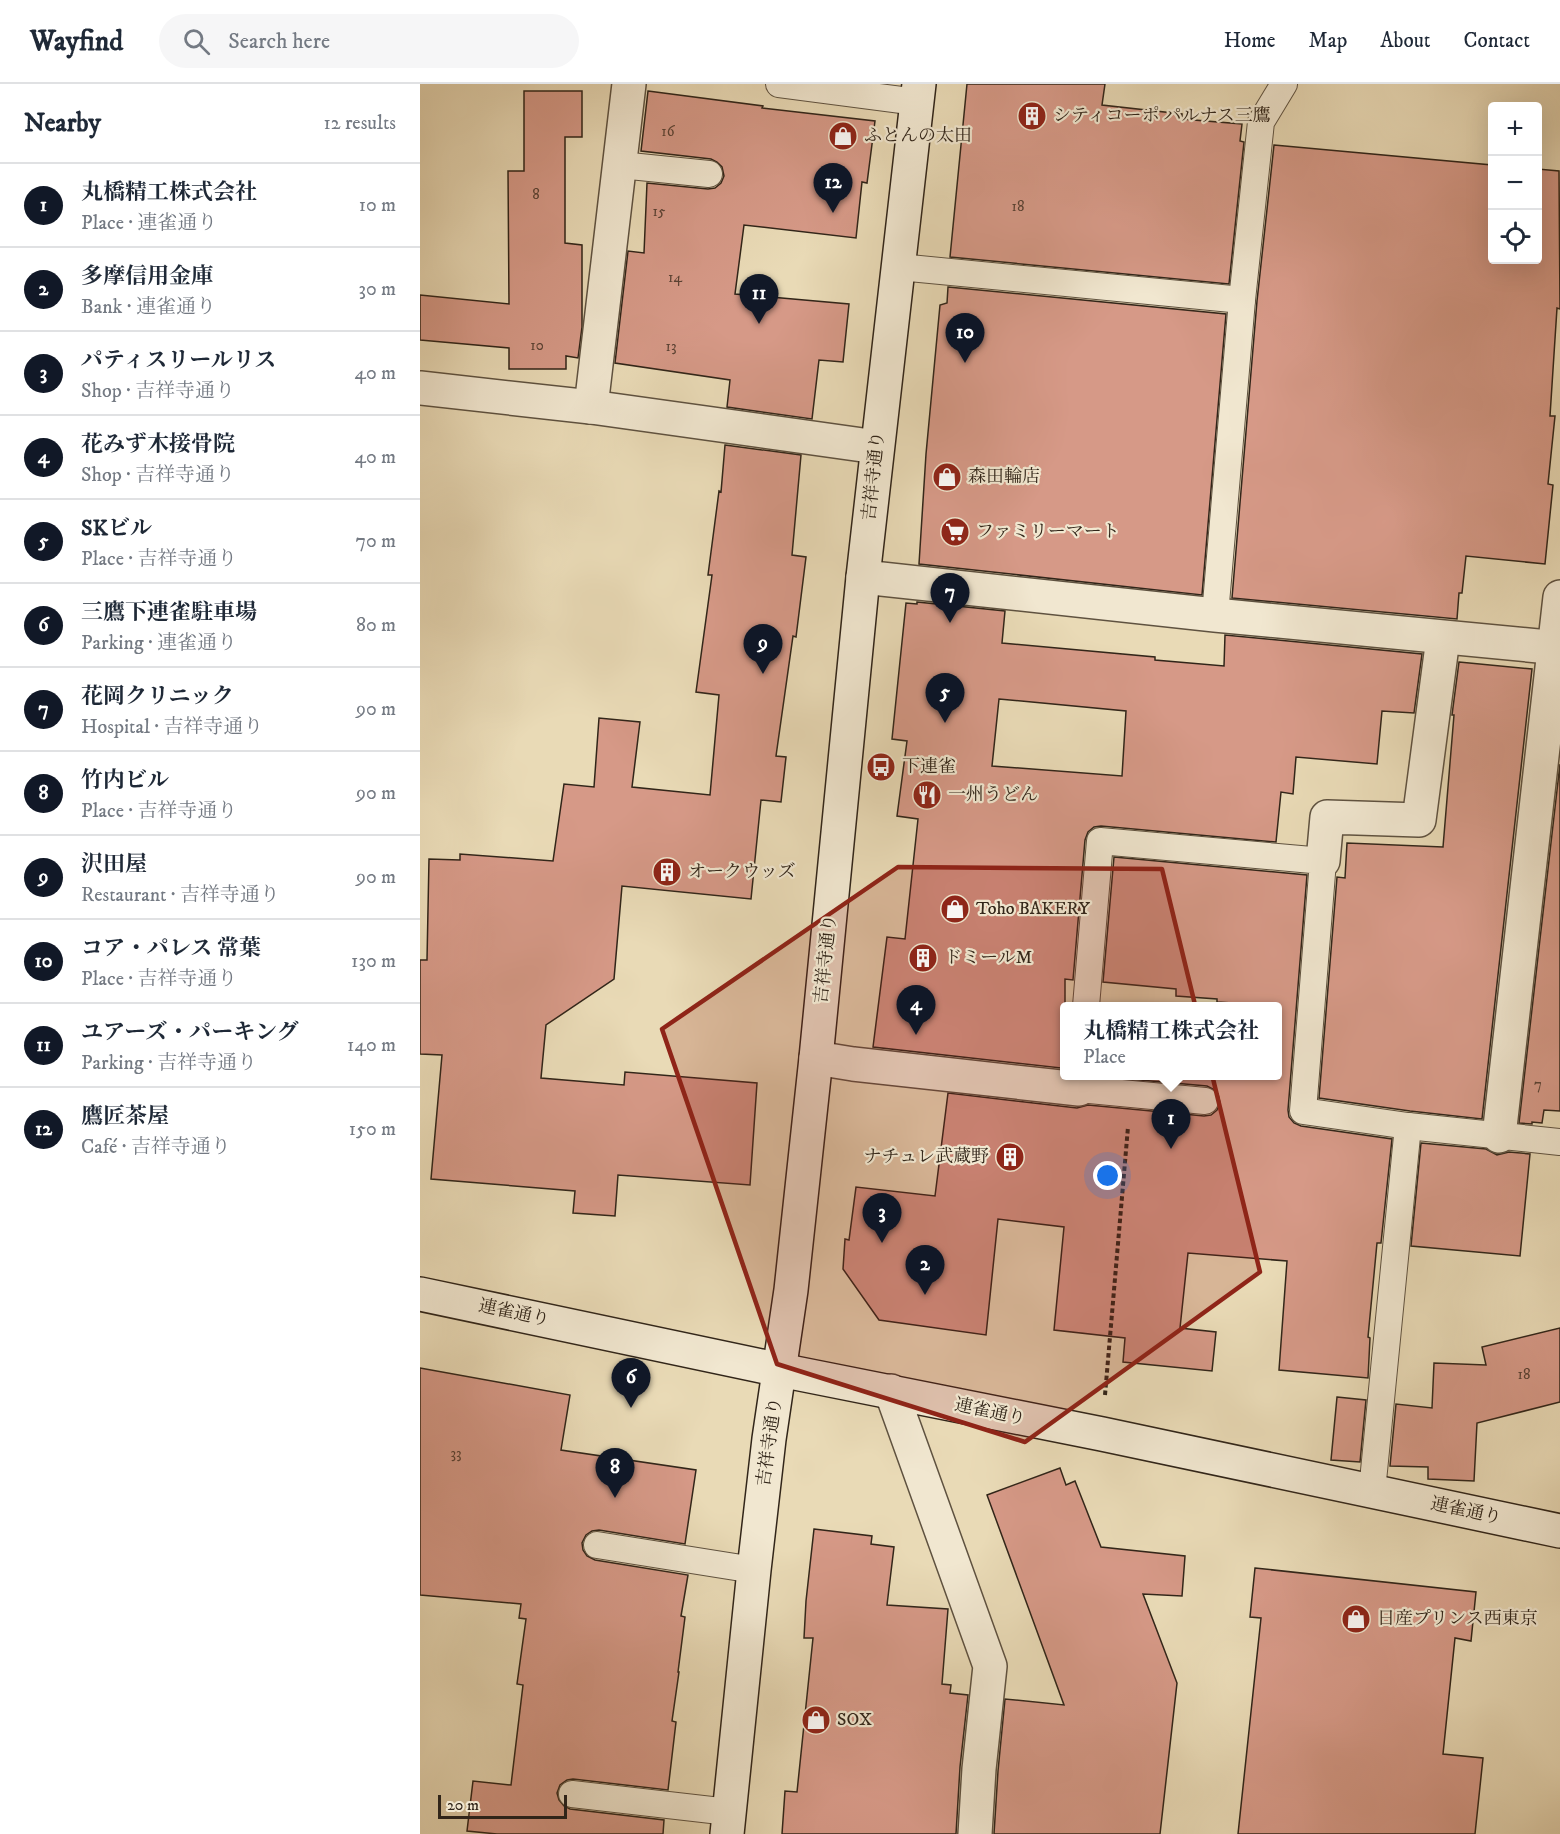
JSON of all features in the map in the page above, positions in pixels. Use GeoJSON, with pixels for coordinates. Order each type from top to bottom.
{"type":"FeatureCollection","features":[{"type":"Feature","properties":{"kind":"street"},"geometry":{"type":"LineString","coordinates":[[591,407],[629,84]]}},
{"type":"Feature","properties":{"kind":"street","name":"吉祥寺通り"},"geometry":{"type":"LineString","coordinates":[[728,1823],[769,1439],[793,1278],[863,577],[918,93]]}},
{"type":"Feature","properties":{"kind":"street"},"geometry":{"type":"LineString","coordinates":[[420,388],[591,407],[878,447]]}},
{"type":"Feature","properties":{"kind":"street"},"geometry":{"type":"LineString","coordinates":[[863,577],[1215,615],[1557,648]]}},
{"type":"Feature","properties":{"kind":"street"},"geometry":{"type":"LineString","coordinates":[[1499,1136],[1557,648],[1560,597]]}},
{"type":"Feature","properties":{"kind":"street"},"geometry":{"type":"LineString","coordinates":[[1323,861],[1328,817],[1419,820],[1443,638]]}},
{"type":"Feature","properties":{"kind":"street"},"geometry":{"type":"LineString","coordinates":[[816,1058],[853,1064],[1080,1082]]}},
{"type":"Feature","properties":{"kind":"street","name":"連雀通り"},"geometry":{"type":"LineString","coordinates":[[420,1294],[780,1370],[1102,1434],[1560,1532]]}},
{"type":"Feature","properties":{"kind":"street"},"geometry":{"type":"LineString","coordinates":[[891,1391],[990,1666],[975,1834]]}},
{"type":"Feature","properties":{"kind":"lane"},"geometry":{"type":"LineString","coordinates":[[779,84],[918,93]]}},
{"type":"Feature","properties":{"kind":"lane"},"geometry":{"type":"LineString","coordinates":[[1215,615],[1242,300],[1261,122],[1284,84]]}},
{"type":"Feature","properties":{"kind":"lane"},"geometry":{"type":"LineString","coordinates":[[620,165],[709,174]]}},
{"type":"Feature","properties":{"kind":"lane"},"geometry":{"type":"LineString","coordinates":[[898,267],[1242,300]]}},
{"type":"Feature","properties":{"kind":"lane"},"geometry":{"type":"LineString","coordinates":[[1086,1002],[1100,841],[1323,861],[1303,1111],[1408,1126],[1560,1142]]}},
{"type":"Feature","properties":{"kind":"lane"},"geometry":{"type":"LineString","coordinates":[[1080,1082],[1131,1095],[1205,1101]]}},
{"type":"Feature","properties":{"kind":"lane"},"geometry":{"type":"LineString","coordinates":[[1372,1491],[1408,1126]]}},
{"type":"Feature","properties":{"kind":"lane"},"geometry":{"type":"LineString","coordinates":[[597,1545],[754,1569]]}},
{"type":"Feature","properties":{"kind":"lane"},"geometry":{"type":"LineString","coordinates":[[572,1794],[728,1823]]}},
{"type":"Feature","properties":{"kind":"path"},"geometry":{"type":"LineString","coordinates":[[1102,1434],[1131,1095]]}},
{"type":"Feature","properties":{"kind":"highlighted area"},"geometry":{"type":"Polygon","coordinates":[[[898,867],[1162,869],[1260,1272],[1025,1442],[777,1364],[662,1029],[898,867]]]}},
{"type":"Feature","properties":{"kind":"building"},"geometry":{"type":"Polygon","coordinates":[[[967,84],[1105,84],[1102,105],[1182,114],[1182,119],[1242,124],[1240,141],[1244,142],[1229,284],[950,257],[967,84]]]}},
{"type":"Feature","properties":{"kind":"building"},"geometry":{"type":"Polygon","coordinates":[[[524,91],[582,91],[582,137],[565,137],[565,243],[582,245],[582,327],[578,358],[566,356],[566,369],[509,369],[509,348],[420,340],[420,295],[509,304],[508,171],[524,171],[524,91]]]}},
{"type":"Feature","properties":{"kind":"building"},"geometry":{"type":"Polygon","coordinates":[[[648,91],[763,106],[762,108],[875,121],[867,183],[862,182],[856,238],[744,225],[735,294],[849,304],[843,362],[819,360],[812,419],[727,407],[730,380],[615,363],[628,251],[644,253],[647,183],[708,189],[715,188],[724,176],[722,167],[711,159],[641,151],[648,91]]]}},
{"type":"Feature","properties":{"kind":"building"},"geometry":{"type":"Polygon","coordinates":[[[1274,145],[1488,165],[1488,264],[1542,264],[1542,169],[1559,171],[1560,309],[1557,308],[1550,416],[1555,416],[1548,484],[1553,485],[1545,564],[1466,556],[1457,619],[1232,598],[1257,301],[1274,145]]]}},
{"type":"Feature","properties":{"kind":"building"},"geometry":{"type":"Polygon","coordinates":[[[948,287],[1226,314],[1202,595],[919,564],[926,454],[940,305],[947,303],[948,287]]]}},
{"type":"Feature","properties":{"kind":"building"},"geometry":{"type":"Polygon","coordinates":[[[725,445],[801,455],[792,555],[806,557],[796,637],[793,636],[776,756],[786,757],[781,802],[761,800],[751,899],[622,886],[614,979],[546,1025],[541,1078],[624,1085],[625,1072],[757,1083],[750,1185],[618,1175],[615,1216],[573,1213],[575,1191],[431,1179],[442,1055],[420,1054],[420,960],[427,960],[429,859],[460,860],[460,854],[553,861],[564,784],[594,787],[599,718],[640,722],[632,787],[710,795],[719,695],[696,692],[712,575],[708,575],[719,491],[721,492],[725,445]]]}},
{"type":"Feature","properties":{"kind":"building"},"geometry":{"type":"Polygon","coordinates":[[[917,602],[1005,611],[1002,643],[1155,657],[1155,660],[1224,666],[1225,635],[1422,654],[1414,713],[1382,711],[1377,764],[1296,757],[1293,794],[1281,792],[1276,842],[1101,826],[1094,827],[1088,832],[1085,840],[1073,980],[1065,979],[1065,1002],[1060,1002],[1060,1068],[873,1047],[887,937],[905,939],[918,819],[897,816],[907,741],[892,739],[906,603],[917,604],[917,602]],[[999,699],[992,766],[1122,776],[1126,711],[999,699]]]}},
{"type":"Feature","properties":{"kind":"building"},"geometry":{"type":"Polygon","coordinates":[[[1459,662],[1532,669],[1482,1119],[1319,1098],[1337,877],[1345,878],[1347,843],[1443,847],[1454,715],[1452,715],[1459,662]]]}},
{"type":"Feature","properties":{"kind":"building"},"geometry":{"type":"Polygon","coordinates":[[[1560,764],[1560,1111],[1544,1110],[1542,1123],[1519,1123],[1560,764]]]}},
{"type":"Feature","properties":{"kind":"building"},"geometry":{"type":"Polygon","coordinates":[[[1114,857],[1307,875],[1289,1117],[1301,1126],[1392,1139],[1381,1243],[1377,1243],[1368,1337],[1370,1338],[1368,1378],[1279,1370],[1287,1261],[1188,1253],[1180,1328],[1216,1332],[1212,1371],[1123,1362],[1125,1338],[1054,1330],[1064,1227],[998,1219],[986,1335],[879,1320],[843,1269],[845,1239],[849,1240],[856,1187],[935,1196],[948,1093],[1077,1108],[1088,1105],[1204,1116],[1211,1115],[1220,1103],[1218,1094],[1213,1089],[1207,1086],[1140,1080],[1282,1080],[1282,1002],[1217,1002],[1217,999],[1176,996],[1176,989],[1103,982],[1114,857]]]}},
{"type":"Feature","properties":{"kind":"building"},"geometry":{"type":"Polygon","coordinates":[[[1421,1143],[1486,1149],[1497,1155],[1509,1152],[1530,1154],[1520,1256],[1411,1246],[1421,1143]]]}},
{"type":"Feature","properties":{"kind":"building"},"geometry":{"type":"Polygon","coordinates":[[[1560,1328],[1560,1402],[1477,1423],[1474,1481],[1428,1479],[1428,1467],[1390,1466],[1396,1404],[1432,1408],[1434,1363],[1486,1365],[1482,1347],[1560,1328]]]}},
{"type":"Feature","properties":{"kind":"building"},"geometry":{"type":"Polygon","coordinates":[[[420,1368],[570,1395],[561,1450],[696,1470],[685,1544],[599,1530],[586,1535],[582,1543],[587,1556],[595,1560],[688,1575],[681,1616],[685,1617],[672,1721],[676,1722],[668,1790],[573,1779],[560,1785],[557,1793],[559,1800],[570,1809],[664,1820],[663,1834],[497,1834],[467,1831],[473,1781],[511,1785],[523,1685],[517,1684],[526,1619],[519,1618],[521,1604],[420,1595],[420,1368]]]}},
{"type":"Feature","properties":{"kind":"building"},"geometry":{"type":"Polygon","coordinates":[[[1337,1397],[1366,1400],[1360,1462],[1331,1460],[1337,1397]]]}},
{"type":"Feature","properties":{"kind":"building"},"geometry":{"type":"Polygon","coordinates":[[[1060,1468],[1066,1485],[1075,1481],[1101,1547],[1185,1556],[1182,1596],[1143,1594],[1177,1683],[1160,1834],[994,1834],[1005,1699],[1064,1705],[987,1495],[1060,1468]]]}},
{"type":"Feature","properties":{"kind":"building"},"geometry":{"type":"Polygon","coordinates":[[[814,1529],[872,1536],[871,1544],[894,1547],[887,1605],[948,1609],[942,1684],[951,1685],[950,1693],[968,1695],[956,1834],[782,1834],[785,1791],[797,1792],[813,1638],[804,1638],[814,1529]]]}},
{"type":"Feature","properties":{"kind":"building"},"geometry":{"type":"Polygon","coordinates":[[[1255,1568],[1476,1592],[1471,1641],[1455,1638],[1443,1754],[1483,1758],[1475,1834],[1238,1834],[1261,1618],[1250,1617],[1255,1568]]]}},
{"type":"Feature","properties":{"kind":"place","name":"シティコーポ パルナス三鷹"},"geometry":{"type":"Point","coordinates":[1032,116]}},
{"type":"Feature","properties":{"kind":"place","name":"ふとんの太田"},"geometry":{"type":"Point","coordinates":[843,136]}},
{"type":"Feature","properties":{"kind":"place","name":"鷹匠茶屋"},"geometry":{"type":"Point","coordinates":[833,213]}},
{"type":"Feature","properties":{"kind":"place","name":"ユアーズ・パーキング"},"geometry":{"type":"Point","coordinates":[759,324]}},
{"type":"Feature","properties":{"kind":"place","name":"コア・パレス 常葉"},"geometry":{"type":"Point","coordinates":[965,363]}},
{"type":"Feature","properties":{"kind":"place","name":"森田輪店"},"geometry":{"type":"Point","coordinates":[947,477]}},
{"type":"Feature","properties":{"kind":"place","name":"ファミリーマート"},"geometry":{"type":"Point","coordinates":[955,532]}},
{"type":"Feature","properties":{"kind":"place","name":"花岡クリニック"},"geometry":{"type":"Point","coordinates":[950,623]}},
{"type":"Feature","properties":{"kind":"place","name":"沢田屋"},"geometry":{"type":"Point","coordinates":[763,674]}},
{"type":"Feature","properties":{"kind":"place","name":"SKビル"},"geometry":{"type":"Point","coordinates":[945,723]}},
{"type":"Feature","properties":{"kind":"place","name":"下連雀"},"geometry":{"type":"Point","coordinates":[881,767]}},
{"type":"Feature","properties":{"kind":"place","name":"一州うどん"},"geometry":{"type":"Point","coordinates":[927,795]}},
{"type":"Feature","properties":{"kind":"place","name":"オークウッズ"},"geometry":{"type":"Point","coordinates":[667,872]}},
{"type":"Feature","properties":{"kind":"place","name":"Toho BAKERY"},"geometry":{"type":"Point","coordinates":[955,909]}},
{"type":"Feature","properties":{"kind":"place","name":"ドミールM"},"geometry":{"type":"Point","coordinates":[923,958]}},
{"type":"Feature","properties":{"kind":"place","name":"花みず木接骨院"},"geometry":{"type":"Point","coordinates":[916,1035]}},
{"type":"Feature","properties":{"kind":"place","name":"丸橋精工株式会社"},"geometry":{"type":"Point","coordinates":[1171,1149]}},
{"type":"Feature","properties":{"kind":"place","name":"ナチュレ武蔵野"},"geometry":{"type":"Point","coordinates":[1010,1157]}},
{"type":"Feature","properties":{"kind":"place","name":"パティスリールリス"},"geometry":{"type":"Point","coordinates":[882,1243]}},
{"type":"Feature","properties":{"kind":"place","name":"多摩信用金庫"},"geometry":{"type":"Point","coordinates":[925,1295]}},
{"type":"Feature","properties":{"kind":"place","name":"三鷹下連雀駐車場"},"geometry":{"type":"Point","coordinates":[631,1408]}},
{"type":"Feature","properties":{"kind":"place","name":"竹内ビル"},"geometry":{"type":"Point","coordinates":[615,1498]}},
{"type":"Feature","properties":{"kind":"place","name":"日産プリンス西東京"},"geometry":{"type":"Point","coordinates":[1356,1619]}},
{"type":"Feature","properties":{"kind":"place","name":"SOX"},"geometry":{"type":"Point","coordinates":[816,1720]}}]}
